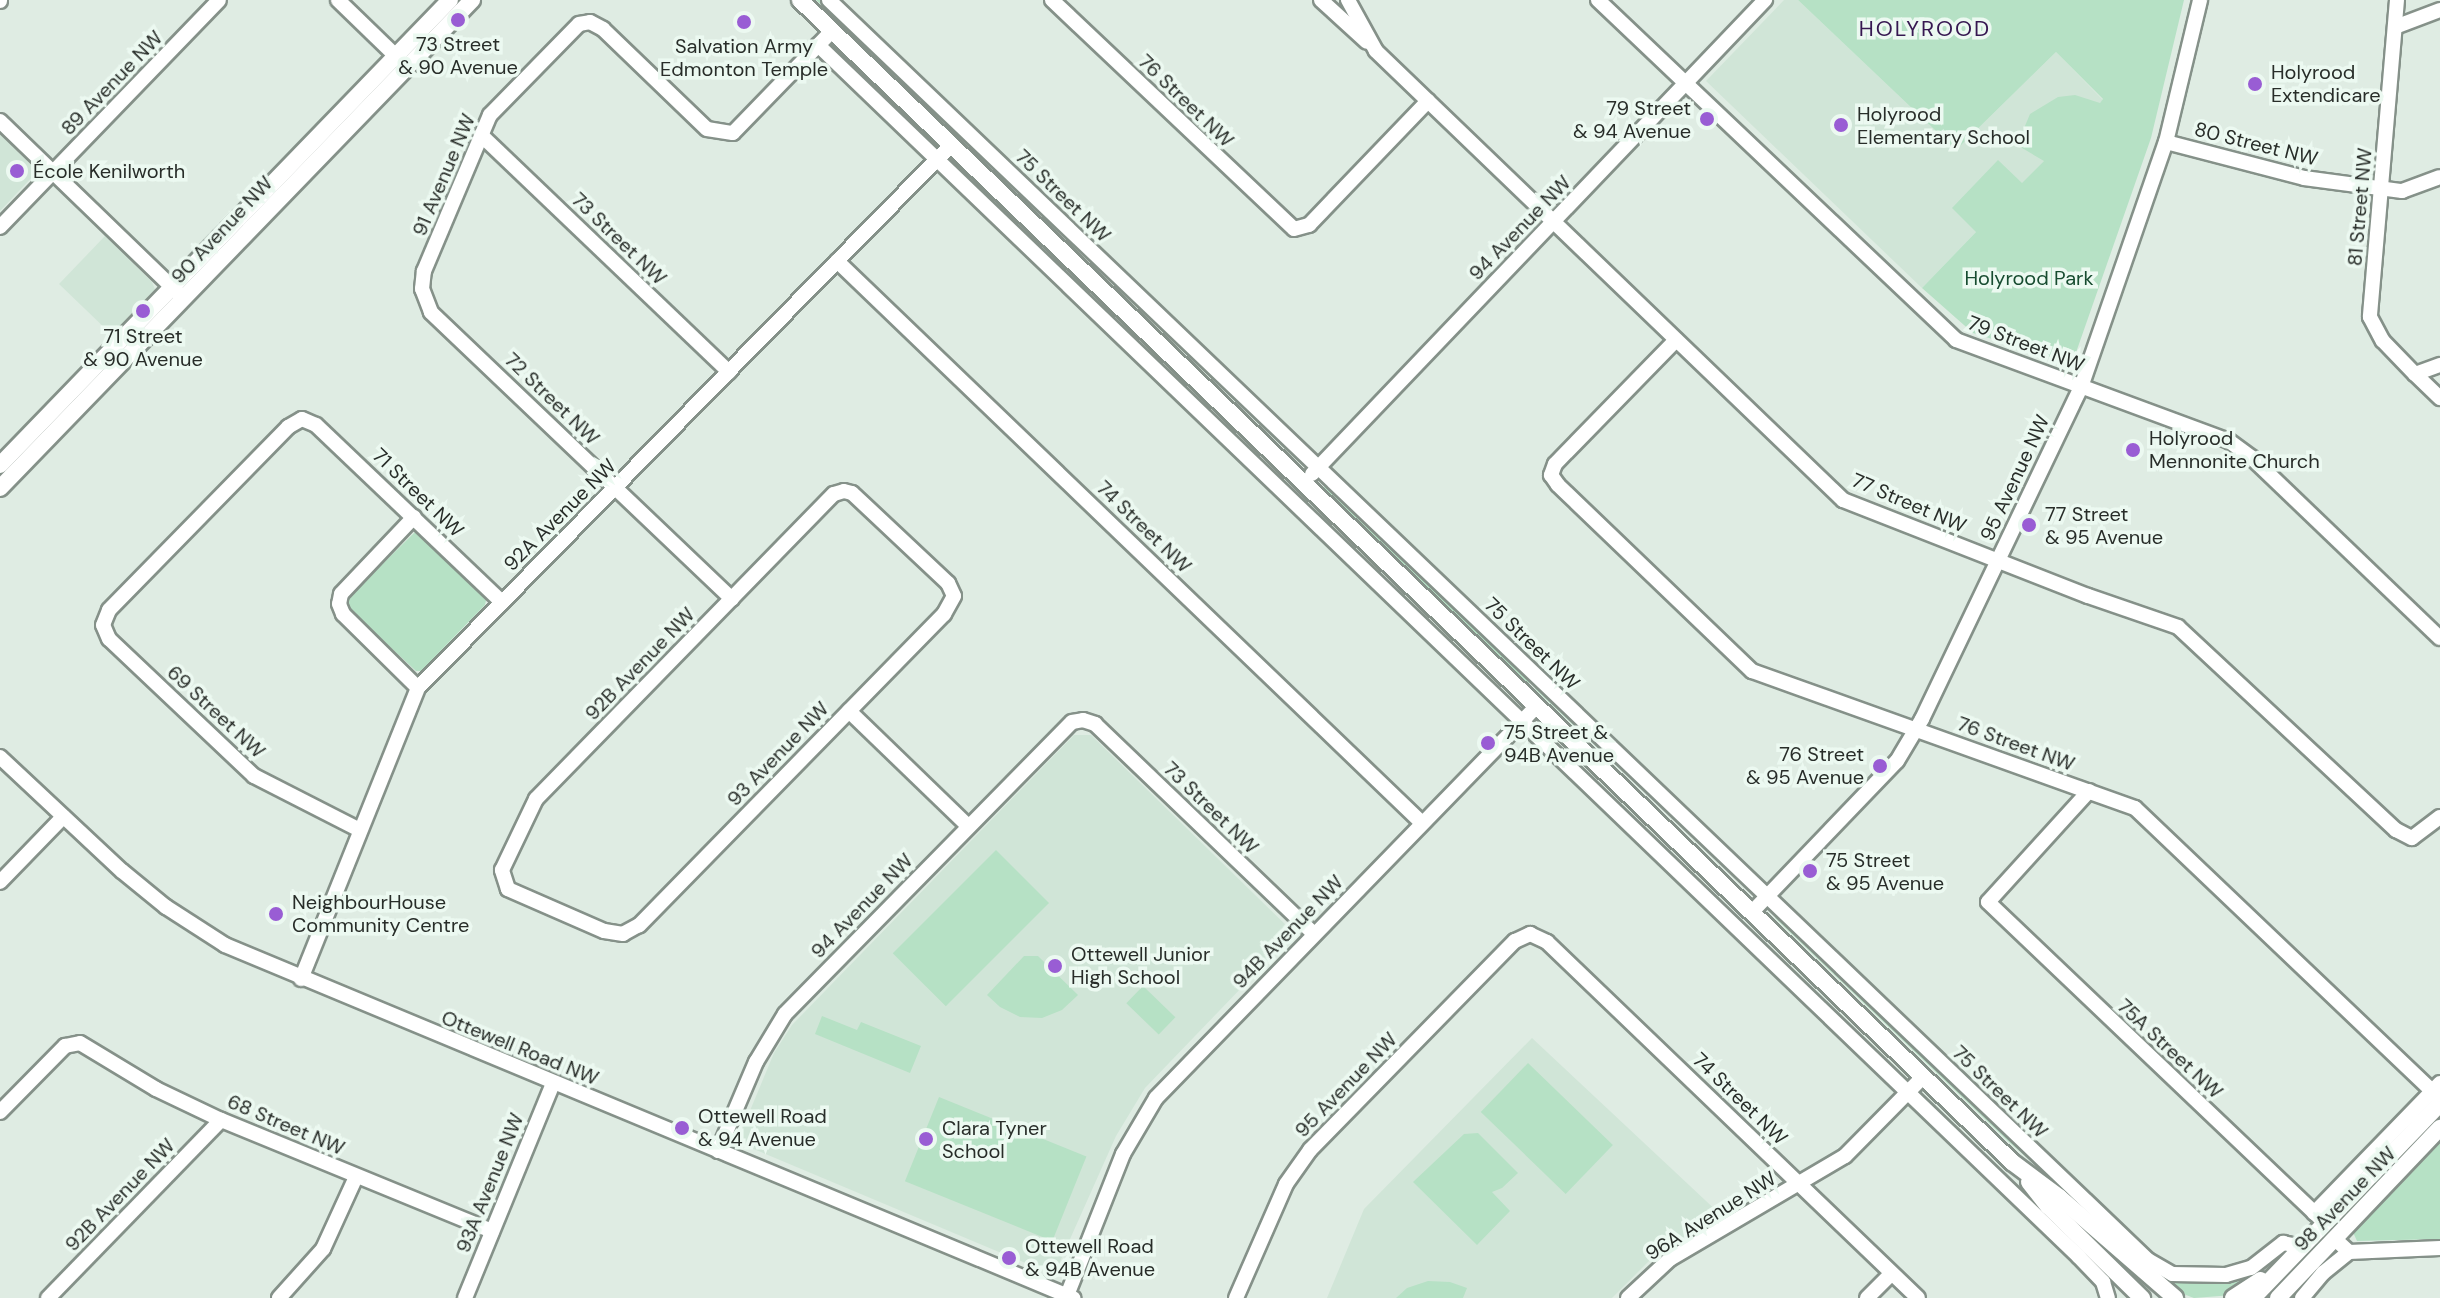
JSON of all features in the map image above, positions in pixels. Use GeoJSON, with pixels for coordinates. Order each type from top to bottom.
{"type":"FeatureCollection","features":[{"type":"Feature","properties":{"kind":"main road","name":"90 Avenue NW"},"geometry":{"type":"LineString","coordinates":[[402,62],[450,0]]}},
{"type":"Feature","properties":{"kind":"main road","name":"90 Avenue NW"},"geometry":{"type":"LineString","coordinates":[[0,488],[178,293],[402,62],[472,0]]}},
{"type":"Feature","properties":{"kind":"main road","name":"75 Street NW"},"geometry":{"type":"LineString","coordinates":[[800,0],[1924,1076],[2012,1162],[2048,1206],[2102,1261],[2142,1298]]}},
{"type":"Feature","properties":{"kind":"main road","name":"90 Avenue NW"},"geometry":{"type":"LineString","coordinates":[[0,465],[178,293]]}},
{"type":"Feature","properties":{"kind":"main road","name":"98 Avenue NW"},"geometry":{"type":"LineString","coordinates":[[2253,1298],[2302,1247],[2320,1218],[2438,1094]]}},
{"type":"Feature","properties":{"kind":"main road","name":"98 Avenue NW"},"geometry":{"type":"LineString","coordinates":[[2282,1295],[2440,1128]]}},
{"type":"Feature","properties":{"kind":"main road","name":"75 Street NW"},"geometry":{"type":"LineString","coordinates":[[2012,1162],[2059,1197],[2170,1297]]}},
{"type":"Feature","properties":{"kind":"main road"},"geometry":{"type":"LineString","coordinates":[[2102,1261],[2170,1297]]}},
{"type":"Feature","properties":{"kind":"main road"},"geometry":{"type":"LineString","coordinates":[[2115,1273],[2127,1298]]}},
{"type":"Feature","properties":{"kind":"main road"},"geometry":{"type":"LineString","coordinates":[[2233,1298],[2256,1282],[2274,1276]]}},
{"type":"Feature","properties":{"kind":"street","name":"89 Avenue NW"},"geometry":{"type":"LineString","coordinates":[[0,227],[219,0]]}},
{"type":"Feature","properties":{"kind":"street"},"geometry":{"type":"LineString","coordinates":[[338,0],[402,62]]}},
{"type":"Feature","properties":{"kind":"street","name":"75 Street NW"},"geometry":{"type":"LineString","coordinates":[[829,0],[2148,1260],[2172,1274],[2226,1275]]}},
{"type":"Feature","properties":{"kind":"street","name":"76 Street NW"},"geometry":{"type":"LineString","coordinates":[[1052,0],[1294,229],[1309,225],[1428,101]]}},
{"type":"Feature","properties":{"kind":"street","name":"77 Street NW"},"geometry":{"type":"LineString","coordinates":[[1321,0],[1843,500],[2178,627],[2396,830],[2412,838],[2440,817]]}},
{"type":"Feature","properties":{"kind":"street","name":"77 Street NW"},"geometry":{"type":"LineString","coordinates":[[1348,0],[1376,51]]}},
{"type":"Feature","properties":{"kind":"street","name":"79 Street NW"},"geometry":{"type":"LineString","coordinates":[[1598,0],[1936,325],[1970,347],[2211,432],[2241,449],[2440,638]]}},
{"type":"Feature","properties":{"kind":"street","name":"94 Avenue NW"},"geometry":{"type":"LineString","coordinates":[[1303,483],[1765,0]]}},
{"type":"Feature","properties":{"kind":"street","name":"95 Avenue NW"},"geometry":{"type":"LineString","coordinates":[[1752,912],[1897,761],[1916,730],[2081,387],[2166,142],[2200,0]]}},
{"type":"Feature","properties":{"kind":"street","name":"81 Street NW"},"geometry":{"type":"LineString","coordinates":[[2397,0],[2370,317],[2383,341],[2440,398]]}},
{"type":"Feature","properties":{"kind":"street"},"geometry":{"type":"LineString","coordinates":[[2395,27],[2440,10]]}},
{"type":"Feature","properties":{"kind":"street","name":"91 Avenue NW"},"geometry":{"type":"LineString","coordinates":[[422,289],[424,271],[490,115],[571,31],[590,22],[603,29],[707,129],[733,133],[818,45]]}},
{"type":"Feature","properties":{"kind":"street"},"geometry":{"type":"LineString","coordinates":[[832,31],[818,45],[935,161],[2093,1271],[2103,1282],[2108,1298]]}},
{"type":"Feature","properties":{"kind":"street"},"geometry":{"type":"LineString","coordinates":[[0,121],[178,293]]}},
{"type":"Feature","properties":{"kind":"street","name":"73 Street NW"},"geometry":{"type":"LineString","coordinates":[[481,135],[729,372]]}},
{"type":"Feature","properties":{"kind":"street","name":"80 Street NW"},"geometry":{"type":"LineString","coordinates":[[2166,142],[2304,178],[2402,191],[2440,177]]}},
{"type":"Feature","properties":{"kind":"street","name":"92A Avenue NW"},"geometry":{"type":"LineString","coordinates":[[301,979],[418,688],[950,146]]}},
{"type":"Feature","properties":{"kind":"street","name":"74 Street NW"},"geometry":{"type":"LineString","coordinates":[[837,261],[1422,823]]}},
{"type":"Feature","properties":{"kind":"street","name":"72 Street NW"},"geometry":{"type":"LineString","coordinates":[[422,289],[431,312],[732,599]]}},
{"type":"Feature","properties":{"kind":"street","name":"76 Street NW"},"geometry":{"type":"LineString","coordinates":[[1676,340],[1555,464],[1551,475],[1558,485],[1752,671],[2135,808],[2438,1094]]}},
{"type":"Feature","properties":{"kind":"street"},"geometry":{"type":"LineString","coordinates":[[2415,374],[2440,365]]}},
{"type":"Feature","properties":{"kind":"street","name":"71 Street NW"},"geometry":{"type":"LineString","coordinates":[[103,625],[109,610],[288,427],[302,419],[316,425],[502,602]]}},
{"type":"Feature","properties":{"kind":"street","name":"93 Avenue NW"},"geometry":{"type":"LineString","coordinates":[[623,934],[639,925],[944,614],[954,596],[948,583],[852,493],[844,491],[834,494]]}},
{"type":"Feature","properties":{"kind":"street","name":"92B Avenue NW"},"geometry":{"type":"LineString","coordinates":[[623,934],[604,931],[508,889],[502,879],[502,870],[536,799],[834,494]]}},
{"type":"Feature","properties":{"kind":"street"},"geometry":{"type":"LineString","coordinates":[[414,517],[341,594],[339,604],[343,614],[418,688]]}},
{"type":"Feature","properties":{"kind":"street","name":"69 Street NW"},"geometry":{"type":"LineString","coordinates":[[103,625],[109,639],[254,776],[360,830]]}},
{"type":"Feature","properties":{"kind":"street","name":"94B Avenue NW"},"geometry":{"type":"LineString","coordinates":[[1069,1297],[1123,1154],[1145,1113],[1169,1083],[1313,933],[1537,706]]}},
{"type":"Feature","properties":{"kind":"street"},"geometry":{"type":"LineString","coordinates":[[849,711],[968,826]]}},
{"type":"Feature","properties":{"kind":"street","name":"94 Avenue NW"},"geometry":{"type":"LineString","coordinates":[[718,1151],[756,1062],[785,1014],[1062,730],[1078,721]]}},
{"type":"Feature","properties":{"kind":"street","name":"73 Street NW"},"geometry":{"type":"LineString","coordinates":[[1078,721],[1095,724],[1313,933]]}},
{"type":"Feature","properties":{"kind":"street","name":"Ottewell Road NW"},"geometry":{"type":"LineString","coordinates":[[0,757],[166,907],[225,945],[1069,1297]]}},
{"type":"Feature","properties":{"kind":"street","name":"75A Street NW"},"geometry":{"type":"LineString","coordinates":[[2089,791],[1988,902],[2320,1218]]}},
{"type":"Feature","properties":{"kind":"street"},"geometry":{"type":"LineString","coordinates":[[0,882],[63,817]]}},
{"type":"Feature","properties":{"kind":"street","name":"95 Avenue NW"},"geometry":{"type":"LineString","coordinates":[[1236,1298],[1286,1184],[1310,1150],[1495,960],[1515,941],[1530,934]]}},
{"type":"Feature","properties":{"kind":"street","name":"74 Street NW"},"geometry":{"type":"LineString","coordinates":[[1530,934],[1547,942],[1918,1298]]}},
{"type":"Feature","properties":{"kind":"street","name":"68 Street NW"},"geometry":{"type":"LineString","coordinates":[[0,1112],[54,1056],[72,1043],[85,1046],[156,1089],[221,1120],[492,1231]]}},
{"type":"Feature","properties":{"kind":"street","name":"96A Avenue NW"},"geometry":{"type":"LineString","coordinates":[[1628,1298],[1670,1259],[1801,1184],[1853,1149],[1924,1076]]}},
{"type":"Feature","properties":{"kind":"street","name":"93A Avenue NW"},"geometry":{"type":"LineString","coordinates":[[465,1298],[553,1083]]}},
{"type":"Feature","properties":{"kind":"street","name":"92B Avenue NW"},"geometry":{"type":"LineString","coordinates":[[48,1298],[221,1120]]}},
{"type":"Feature","properties":{"kind":"street"},"geometry":{"type":"LineString","coordinates":[[279,1298],[323,1249],[356,1177]]}},
{"type":"Feature","properties":{"kind":"street"},"geometry":{"type":"LineString","coordinates":[[2335,1239],[2349,1252],[2440,1248]]}},
{"type":"Feature","properties":{"kind":"street","name":"98 Avenue NW"},"geometry":{"type":"LineString","coordinates":[[2226,1275],[2256,1265],[2283,1243],[2302,1247]]}},
{"type":"Feature","properties":{"kind":"street","name":"98 Avenue NW"},"geometry":{"type":"LineString","coordinates":[[2302,1298],[2323,1273],[2349,1252]]}},
{"type":"Feature","properties":{"kind":"street"},"geometry":{"type":"LineString","coordinates":[[1867,1298],[1892,1273]]}},
{"type":"Feature","properties":{"kind":"shaded area","name":"Holyrood Elementary School"},"geometry":{"type":"Polygon","coordinates":[[[1784,0],[1798,0],[1956,150],[2056,52],[2103,100],[1922,288],[1706,81],[1784,0]]]}},
{"type":"Feature","properties":{"kind":"shaded area","name":"École Kenilworth"},"geometry":{"type":"Polygon","coordinates":[[[0,134],[34,168],[35,174],[0,211],[0,134]]]}},
{"type":"Feature","properties":{"kind":"shaded area"},"geometry":{"type":"Polygon","coordinates":[[[105,236],[152,282],[156,292],[122,331],[111,334],[59,284],[105,236]]]}},
{"type":"Feature","properties":{"kind":"shaded area","name":"Ottewell Junior High School"},"geometry":{"type":"Polygon","coordinates":[[[1074,735],[1091,735],[1294,933],[1145,1088],[1116,1136],[1054,1275],[737,1142],[774,1053],[792,1025],[1074,735]]]}},
{"type":"Feature","properties":{"kind":"shaded area"},"geometry":{"type":"Polygon","coordinates":[[[1532,1038],[1721,1215],[1658,1252],[1612,1298],[1327,1298],[1364,1209],[1532,1038]]]}},
{"type":"Feature","properties":{"kind":"green space"},"geometry":{"type":"Polygon","coordinates":[[[816,0],[823,0],[1306,465],[1303,466],[816,0]]]}},
{"type":"Feature","properties":{"kind":"green space","name":"Holyrood Park"},"geometry":{"type":"Polygon","coordinates":[[[1798,0],[2184,0],[2151,138],[2072,364],[1973,333],[1922,288],[1976,232],[1952,208],[1998,160],[2022,183],[2044,161],[2017,145],[2030,114],[2058,97],[2075,95],[2100,103],[2103,99],[2056,52],[1956,150],[1798,0]]]}},
{"type":"Feature","properties":{"kind":"green space"},"geometry":{"type":"Polygon","coordinates":[[[1327,484],[1531,681],[1527,686],[1323,488],[1327,484]]]}},
{"type":"Feature","properties":{"kind":"green space"},"geometry":{"type":"Polygon","coordinates":[[[415,532],[420,533],[484,594],[486,600],[485,605],[421,671],[416,671],[349,609],[348,602],[350,596],[415,532]]]}},
{"type":"Feature","properties":{"kind":"green space"},"geometry":{"type":"Polygon","coordinates":[[[1538,685],[1754,892],[1753,894],[1535,689],[1538,685]]]}},
{"type":"Feature","properties":{"kind":"green space"},"geometry":{"type":"Polygon","coordinates":[[[996,850],[1049,903],[946,1006],[893,953],[996,850]]]}},
{"type":"Feature","properties":{"kind":"green space"},"geometry":{"type":"Polygon","coordinates":[[[1777,914],[2090,1213],[2009,1142],[1775,918],[1777,914]]]}},
{"type":"Feature","properties":{"kind":"green space"},"geometry":{"type":"Polygon","coordinates":[[[1024,956],[1038,956],[1078,995],[1062,1010],[1042,1018],[1020,1017],[1000,1007],[987,995],[1024,956]]]}},
{"type":"Feature","properties":{"kind":"green space"},"geometry":{"type":"Polygon","coordinates":[[[1143,986],[1175,1017],[1159,1035],[1126,1003],[1143,986]]]}},
{"type":"Feature","properties":{"kind":"green space"},"geometry":{"type":"Polygon","coordinates":[[[822,1016],[857,1030],[861,1022],[921,1046],[910,1073],[815,1034],[822,1016]]]}},
{"type":"Feature","properties":{"kind":"green space"},"geometry":{"type":"Polygon","coordinates":[[[1528,1063],[1613,1145],[1566,1194],[1481,1112],[1528,1063]]]}},
{"type":"Feature","properties":{"kind":"green space"},"geometry":{"type":"Polygon","coordinates":[[[939,1097],[1086,1157],[1052,1241],[905,1181],[939,1097]]]}},
{"type":"Feature","properties":{"kind":"green space"},"geometry":{"type":"Polygon","coordinates":[[[1478,1133],[1518,1173],[1502,1188],[1492,1192],[1510,1211],[1477,1245],[1413,1182],[1464,1134],[1478,1133]]]}},
{"type":"Feature","properties":{"kind":"green space"},"geometry":{"type":"Polygon","coordinates":[[[2440,1138],[2440,1239],[2357,1241],[2352,1230],[2440,1138]]]}},
{"type":"Feature","properties":{"kind":"green space"},"geometry":{"type":"Polygon","coordinates":[[[2163,1276],[2180,1282],[2247,1281],[2233,1295],[2194,1298],[2178,1292],[2163,1276]]]}},
{"type":"Feature","properties":{"kind":"green space"},"geometry":{"type":"Polygon","coordinates":[[[1428,1281],[1450,1282],[1467,1288],[1463,1298],[1396,1298],[1407,1288],[1428,1281]]]}},
{"type":"Feature","properties":{"kind":"place","name":"73 Street & 90 Avenue"},"geometry":{"type":"Point","coordinates":[458,20]}},
{"type":"Feature","properties":{"kind":"place","name":"Salvation Army Edmonton Temple"},"geometry":{"type":"Point","coordinates":[744,22]}},
{"type":"Feature","properties":{"kind":"place","name":"Holyrood Extendicare"},"geometry":{"type":"Point","coordinates":[2255,84]}},
{"type":"Feature","properties":{"kind":"place","name":"79 Street & 94 Avenue"},"geometry":{"type":"Point","coordinates":[1707,119]}},
{"type":"Feature","properties":{"kind":"place","name":"Holyrood Elementary School"},"geometry":{"type":"Point","coordinates":[1841,125]}},
{"type":"Feature","properties":{"kind":"place","name":"École Kenilworth"},"geometry":{"type":"Point","coordinates":[17,171]}},
{"type":"Feature","properties":{"kind":"place","name":"71 Street & 90 Avenue"},"geometry":{"type":"Point","coordinates":[143,311]}},
{"type":"Feature","properties":{"kind":"place","name":"Holyrood Mennonite Church"},"geometry":{"type":"Point","coordinates":[2133,450]}},
{"type":"Feature","properties":{"kind":"place","name":"77 Street & 95 Avenue"},"geometry":{"type":"Point","coordinates":[2029,525]}},
{"type":"Feature","properties":{"kind":"place","name":"75 Street & 94B Avenue"},"geometry":{"type":"Point","coordinates":[1488,743]}},
{"type":"Feature","properties":{"kind":"place","name":"76 Street & 95 Avenue"},"geometry":{"type":"Point","coordinates":[1880,766]}},
{"type":"Feature","properties":{"kind":"place","name":"75 Street & 95 Avenue"},"geometry":{"type":"Point","coordinates":[1810,871]}},
{"type":"Feature","properties":{"kind":"place","name":"NeighbourHouse Community Centre"},"geometry":{"type":"Point","coordinates":[276,914]}},
{"type":"Feature","properties":{"kind":"place","name":"Ottewell Junior High School"},"geometry":{"type":"Point","coordinates":[1055,966]}},
{"type":"Feature","properties":{"kind":"place","name":"Ottewell Road & 94 Avenue"},"geometry":{"type":"Point","coordinates":[682,1128]}},
{"type":"Feature","properties":{"kind":"place","name":"Clara Tyner School"},"geometry":{"type":"Point","coordinates":[926,1139]}},
{"type":"Feature","properties":{"kind":"place","name":"Ottewell Road & 94B Avenue"},"geometry":{"type":"Point","coordinates":[1009,1258]}},
{"type":"Feature","properties":{"kind":"district","name":"HOLYROOD"},"geometry":{"type":"Point","coordinates":[1925,29]}}]}
